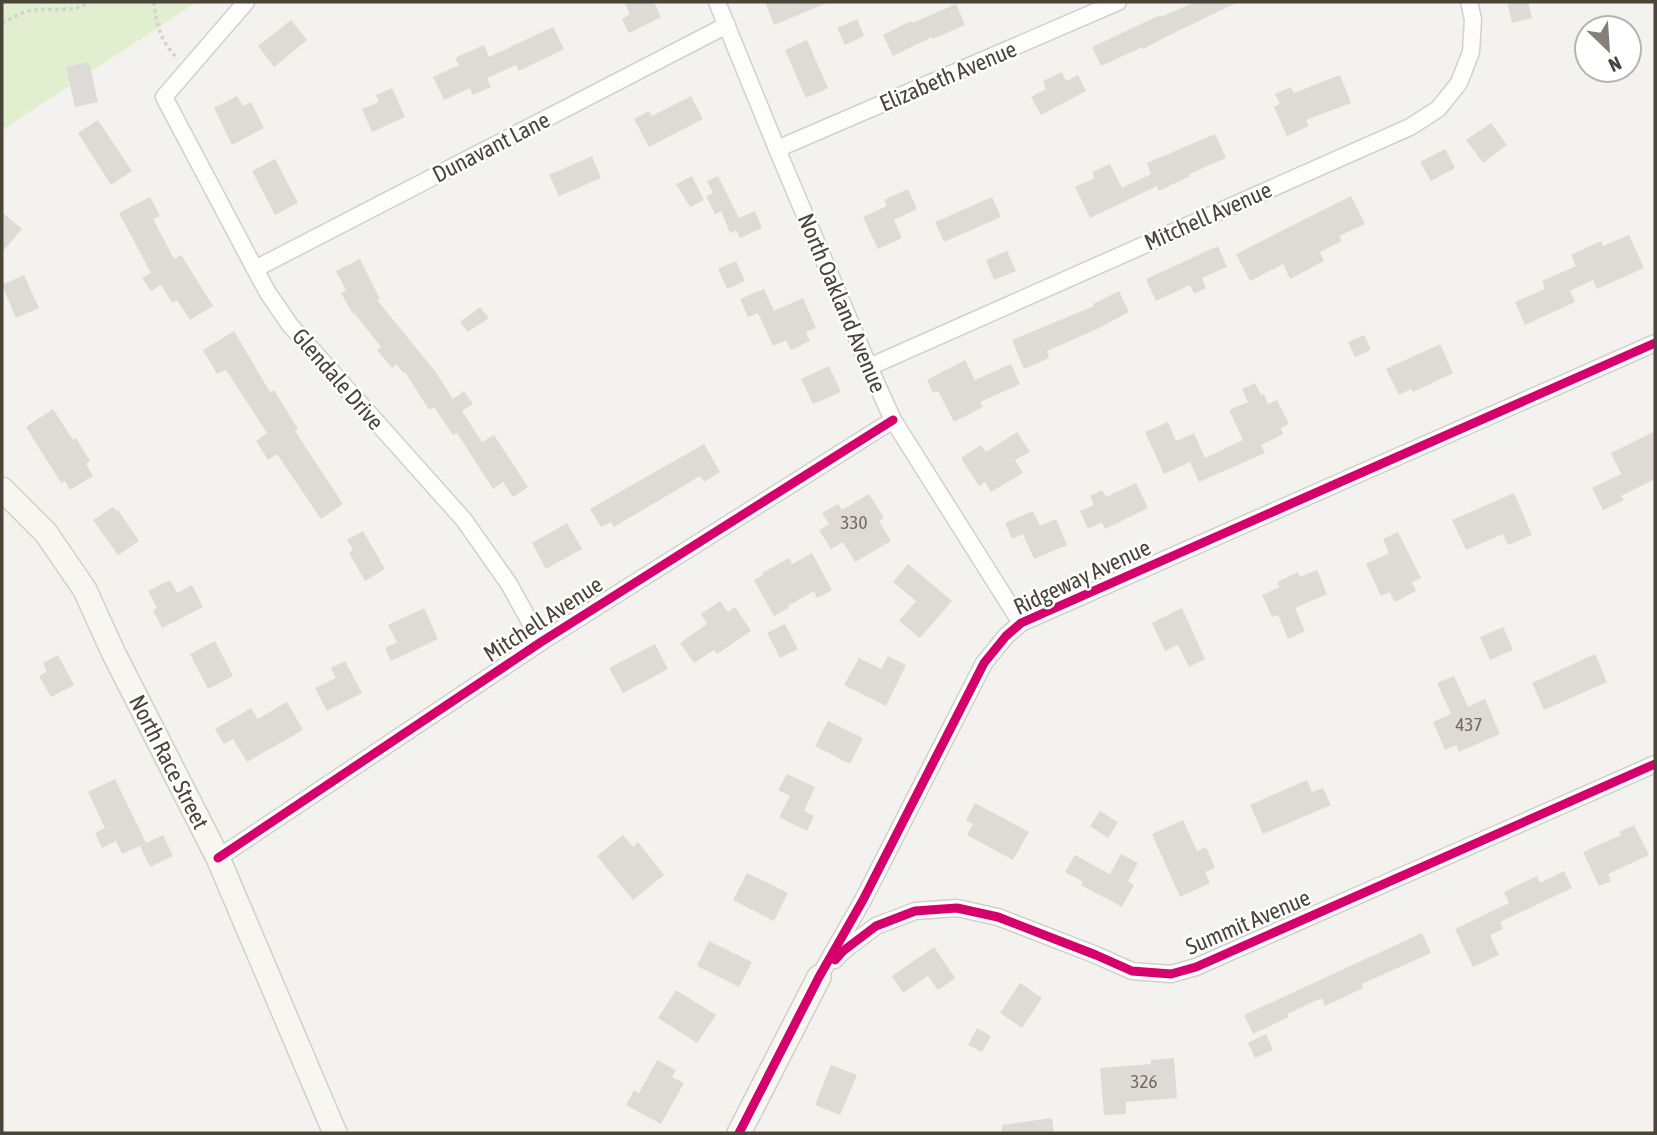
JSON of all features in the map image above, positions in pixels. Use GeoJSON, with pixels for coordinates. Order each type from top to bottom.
{"type":"FeatureCollection","features":[{"type":"Feature","properties":{"kind":"street"},"geometry":{"type":"LineString","coordinates":[[189,68],[246,2]]}},
{"type":"Feature","properties":{"kind":"street","name":"North Oakland Avenue"},"geometry":{"type":"LineString","coordinates":[[717,2],[893,420],[1021,623]]}},
{"type":"Feature","properties":{"kind":"street","name":"Elizabeth Avenue"},"geometry":{"type":"LineString","coordinates":[[777,149],[1118,2]]}},
{"type":"Feature","properties":{"kind":"street","name":"Mitchell Avenue"},"geometry":{"type":"LineString","coordinates":[[869,367],[1410,127],[1438,108],[1459,83],[1471,52],[1473,19],[1469,2]]}},
{"type":"Feature","properties":{"kind":"street","name":"Dunavant Lane"},"geometry":{"type":"LineString","coordinates":[[254,269],[727,26]]}},
{"type":"Feature","properties":{"kind":"street","name":"Glendale Drive"},"geometry":{"type":"LineString","coordinates":[[189,68],[164,97],[254,269],[290,325],[464,520],[509,584],[541,642]]}},
{"type":"Feature","properties":{"kind":"street","name":"Ridgeway Avenue"},"geometry":{"type":"LineString","coordinates":[[739,1133],[818,978],[863,900],[984,663],[1006,636],[1021,623],[1655,343]]}},
{"type":"Feature","properties":{"kind":"street","name":"Mitchell Avenue"},"geometry":{"type":"LineString","coordinates":[[218,859],[541,642],[893,420]]}},
{"type":"Feature","properties":{"kind":"street","name":"North Race Street"},"geometry":{"type":"LineString","coordinates":[[2,489],[46,533],[85,590],[113,652],[218,859],[335,1133]]}},
{"type":"Feature","properties":{"kind":"street","name":"Summit Avenue"},"geometry":{"type":"LineString","coordinates":[[818,978],[843,951],[876,926],[915,911],[957,908],[998,917],[1132,971],[1171,974],[1196,967],[1655,764]]}},
{"type":"Feature","properties":{"kind":"path"},"geometry":{"type":"LineString","coordinates":[[2,23],[28,11],[70,10],[91,2]]}},
{"type":"Feature","properties":{"kind":"path"},"geometry":{"type":"LineString","coordinates":[[154,2],[159,33],[170,51],[189,68]]}},
{"type":"Feature","properties":{"kind":"green space"},"geometry":{"type":"Polygon","coordinates":[[[2,2],[197,2],[2,130],[2,2]]]}},
{"type":"Feature","properties":{"kind":"building"},"geometry":{"type":"Polygon","coordinates":[[[624,2],[654,2],[661,17],[629,33],[622,19],[630,14],[624,2]]]}},
{"type":"Feature","properties":{"kind":"building"},"geometry":{"type":"Polygon","coordinates":[[[765,2],[829,2],[774,25],[765,2]]]}},
{"type":"Feature","properties":{"kind":"building"},"geometry":{"type":"Polygon","coordinates":[[[1195,2],[1238,2],[1143,49],[1142,47],[1101,66],[1092,47],[1195,2]]]}},
{"type":"Feature","properties":{"kind":"building"},"geometry":{"type":"Polygon","coordinates":[[[1507,2],[1528,2],[1532,18],[1512,23],[1507,2]]]}},
{"type":"Feature","properties":{"kind":"building"},"geometry":{"type":"Polygon","coordinates":[[[956,4],[965,25],[893,56],[883,35],[956,4]]]}},
{"type":"Feature","properties":{"kind":"building"},"geometry":{"type":"Polygon","coordinates":[[[857,19],[864,36],[845,45],[837,28],[857,19]]]}},
{"type":"Feature","properties":{"kind":"building"},"geometry":{"type":"Polygon","coordinates":[[[291,20],[307,40],[274,67],[258,46],[291,20]]]}},
{"type":"Feature","properties":{"kind":"building"},"geometry":{"type":"Polygon","coordinates":[[[553,27],[564,49],[519,71],[516,65],[487,78],[491,87],[473,95],[470,88],[444,100],[433,77],[459,65],[455,58],[484,45],[489,57],[553,27]]]}},
{"type":"Feature","properties":{"kind":"building"},"geometry":{"type":"Polygon","coordinates":[[[807,40],[828,88],[806,98],[785,50],[807,40]]]}},
{"type":"Feature","properties":{"kind":"building"},"geometry":{"type":"Polygon","coordinates":[[[89,62],[98,102],[75,107],[66,67],[89,62]]]}},
{"type":"Feature","properties":{"kind":"building"},"geometry":{"type":"Polygon","coordinates":[[[1062,72],[1066,81],[1078,75],[1086,91],[1041,115],[1031,97],[1046,89],[1043,81],[1062,72]]]}},
{"type":"Feature","properties":{"kind":"building"},"geometry":{"type":"Polygon","coordinates":[[[1340,75],[1351,103],[1306,120],[1309,126],[1287,136],[1274,107],[1280,104],[1275,94],[1291,87],[1294,93],[1340,75]]]}},
{"type":"Feature","properties":{"kind":"building"},"geometry":{"type":"Polygon","coordinates":[[[392,88],[405,117],[372,132],[362,109],[379,102],[376,95],[392,88]]]}},
{"type":"Feature","properties":{"kind":"building"},"geometry":{"type":"Polygon","coordinates":[[[237,96],[243,106],[251,102],[264,128],[232,145],[214,108],[237,96]]]}},
{"type":"Feature","properties":{"kind":"building"},"geometry":{"type":"Polygon","coordinates":[[[691,96],[703,119],[649,147],[634,119],[649,111],[652,116],[691,96]]]}},
{"type":"Feature","properties":{"kind":"building"},"geometry":{"type":"Polygon","coordinates":[[[98,120],[132,171],[111,185],[78,133],[98,120]]]}},
{"type":"Feature","properties":{"kind":"building"},"geometry":{"type":"Polygon","coordinates":[[[1491,123],[1507,145],[1483,163],[1466,140],[1491,123]]]}},
{"type":"Feature","properties":{"kind":"building"},"geometry":{"type":"Polygon","coordinates":[[[1215,134],[1226,158],[1159,191],[1157,186],[1090,218],[1075,187],[1095,178],[1092,172],[1110,164],[1122,188],[1151,174],[1147,163],[1215,134]]]}},
{"type":"Feature","properties":{"kind":"building"},"geometry":{"type":"Polygon","coordinates":[[[1445,149],[1455,168],[1431,181],[1420,162],[1445,149]]]}},
{"type":"Feature","properties":{"kind":"building"},"geometry":{"type":"Polygon","coordinates":[[[592,156],[601,178],[559,196],[549,175],[592,156]]]}},
{"type":"Feature","properties":{"kind":"building"},"geometry":{"type":"Polygon","coordinates":[[[275,159],[298,203],[275,215],[252,171],[275,159]]]}},
{"type":"Feature","properties":{"kind":"building"},"geometry":{"type":"Polygon","coordinates":[[[692,176],[704,200],[690,207],[676,184],[692,176]]]}},
{"type":"Feature","properties":{"kind":"building"},"geometry":{"type":"Polygon","coordinates":[[[718,176],[739,218],[755,211],[762,228],[740,238],[736,230],[730,233],[721,211],[715,214],[706,196],[713,193],[707,181],[718,176]]]}},
{"type":"Feature","properties":{"kind":"building"},"geometry":{"type":"Polygon","coordinates":[[[908,189],[917,209],[894,220],[902,238],[878,249],[863,217],[887,206],[884,200],[908,189]]]}},
{"type":"Feature","properties":{"kind":"building"},"geometry":{"type":"Polygon","coordinates":[[[1351,196],[1365,224],[1339,236],[1342,241],[1320,252],[1324,261],[1290,279],[1283,264],[1250,281],[1236,254],[1351,196]]]}},
{"type":"Feature","properties":{"kind":"building"},"geometry":{"type":"Polygon","coordinates":[[[150,197],[160,216],[153,219],[174,259],[181,255],[213,306],[190,320],[177,300],[172,303],[161,285],[151,291],[142,278],[151,273],[119,213],[150,197]]]}},
{"type":"Feature","properties":{"kind":"building"},"geometry":{"type":"Polygon","coordinates":[[[992,197],[1001,217],[944,242],[935,222],[992,197]]]}},
{"type":"Feature","properties":{"kind":"building"},"geometry":{"type":"Polygon","coordinates":[[[2,212],[22,229],[2,252],[2,212]]]}},
{"type":"Feature","properties":{"kind":"building"},"geometry":{"type":"Polygon","coordinates":[[[1629,235],[1644,268],[1597,289],[1593,280],[1570,291],[1575,302],[1525,325],[1515,302],[1545,289],[1542,281],[1576,266],[1571,255],[1601,241],[1603,246],[1629,235]]]}},
{"type":"Feature","properties":{"kind":"building"},"geometry":{"type":"Polygon","coordinates":[[[1218,246],[1227,267],[1202,278],[1206,288],[1194,294],[1190,285],[1156,301],[1146,279],[1218,246]]]}},
{"type":"Feature","properties":{"kind":"building"},"geometry":{"type":"Polygon","coordinates":[[[1007,251],[1016,271],[994,280],[986,260],[1007,251]]]}},
{"type":"Feature","properties":{"kind":"building"},"geometry":{"type":"Polygon","coordinates":[[[360,259],[380,299],[377,300],[435,371],[453,399],[464,391],[473,404],[462,411],[482,442],[494,435],[528,487],[513,497],[503,482],[493,489],[457,433],[453,435],[434,407],[429,410],[405,372],[396,364],[392,368],[377,350],[381,347],[353,314],[341,293],[346,290],[336,271],[360,259]]]}},
{"type":"Feature","properties":{"kind":"building"},"geometry":{"type":"Polygon","coordinates":[[[736,261],[745,281],[727,289],[718,269],[736,261]]]}},
{"type":"Feature","properties":{"kind":"building"},"geometry":{"type":"Polygon","coordinates":[[[24,275],[39,308],[16,318],[2,285],[24,275]]]}},
{"type":"Feature","properties":{"kind":"building"},"geometry":{"type":"Polygon","coordinates":[[[764,289],[774,311],[803,298],[816,328],[806,332],[810,341],[791,350],[786,340],[773,346],[758,313],[748,317],[740,299],[764,289]]]}},
{"type":"Feature","properties":{"kind":"building"},"geometry":{"type":"Polygon","coordinates":[[[1119,291],[1129,312],[1047,351],[1049,358],[1024,369],[1012,340],[1094,306],[1093,304],[1119,291]]]}},
{"type":"Feature","properties":{"kind":"building"},"geometry":{"type":"Polygon","coordinates":[[[480,307],[489,318],[468,332],[460,322],[480,307]]]}},
{"type":"Feature","properties":{"kind":"building"},"geometry":{"type":"Polygon","coordinates":[[[234,331],[270,392],[274,390],[298,429],[295,431],[343,504],[321,519],[277,454],[268,460],[256,441],[267,433],[226,370],[217,374],[203,350],[234,331]]]}},
{"type":"Feature","properties":{"kind":"building"},"geometry":{"type":"Polygon","coordinates":[[[1364,335],[1371,350],[1355,357],[1348,342],[1364,335]]]}},
{"type":"Feature","properties":{"kind":"building"},"geometry":{"type":"Polygon","coordinates":[[[1440,344],[1453,373],[1413,392],[1411,389],[1399,395],[1386,369],[1440,344]]]}},
{"type":"Feature","properties":{"kind":"building"},"geometry":{"type":"Polygon","coordinates":[[[965,360],[975,380],[1011,364],[1020,384],[980,402],[983,407],[954,422],[938,391],[933,393],[927,380],[965,360]]]}},
{"type":"Feature","properties":{"kind":"building"},"geometry":{"type":"Polygon","coordinates":[[[829,366],[841,392],[813,404],[801,379],[829,366]]]}},
{"type":"Feature","properties":{"kind":"building"},"geometry":{"type":"Polygon","coordinates":[[[1255,383],[1268,404],[1277,400],[1289,424],[1281,428],[1283,434],[1261,445],[1265,453],[1199,482],[1190,462],[1164,474],[1145,432],[1168,422],[1176,441],[1194,433],[1205,458],[1243,440],[1229,410],[1248,402],[1242,389],[1255,383]]]}},
{"type":"Feature","properties":{"kind":"building"},"geometry":{"type":"Polygon","coordinates":[[[53,409],[90,461],[86,464],[93,476],[70,490],[65,481],[61,483],[26,427],[53,409]]]}},
{"type":"Feature","properties":{"kind":"building"},"geometry":{"type":"Polygon","coordinates":[[[1655,431],[1655,479],[1621,496],[1624,500],[1603,510],[1592,488],[1621,474],[1611,453],[1655,431]]]}},
{"type":"Feature","properties":{"kind":"building"},"geometry":{"type":"Polygon","coordinates":[[[1017,432],[1030,452],[1015,460],[1023,473],[991,492],[985,482],[979,486],[961,458],[981,445],[986,452],[1017,432]]]}},
{"type":"Feature","properties":{"kind":"building"},"geometry":{"type":"Polygon","coordinates":[[[704,444],[720,472],[704,482],[700,476],[614,527],[611,522],[601,527],[590,509],[704,444]]]}},
{"type":"Feature","properties":{"kind":"building"},"geometry":{"type":"Polygon","coordinates":[[[1136,483],[1148,508],[1105,529],[1102,522],[1088,529],[1080,511],[1094,505],[1090,496],[1102,490],[1106,497],[1136,483]]]}},
{"type":"Feature","properties":{"kind":"building"},"geometry":{"type":"Polygon","coordinates":[[[1514,493],[1532,535],[1508,545],[1503,534],[1466,550],[1452,520],[1514,493]]]}},
{"type":"Feature","properties":{"kind":"building"},"geometry":{"type":"Polygon","coordinates":[[[869,494],[884,518],[879,521],[891,541],[855,562],[843,542],[831,549],[819,530],[829,524],[822,513],[838,504],[842,510],[869,494]]]}},
{"type":"Feature","properties":{"kind":"building"},"geometry":{"type":"Polygon","coordinates":[[[113,507],[118,510],[139,541],[118,555],[93,520],[113,507]]]}},
{"type":"Feature","properties":{"kind":"building"},"geometry":{"type":"Polygon","coordinates":[[[1033,511],[1040,526],[1056,519],[1067,545],[1034,559],[1023,534],[1012,539],[1005,523],[1033,511]]]}},
{"type":"Feature","properties":{"kind":"building"},"geometry":{"type":"Polygon","coordinates":[[[567,523],[582,549],[546,569],[532,543],[567,523]]]}},
{"type":"Feature","properties":{"kind":"building"},"geometry":{"type":"Polygon","coordinates":[[[363,531],[385,569],[365,581],[349,553],[353,550],[347,540],[363,531]]]}},
{"type":"Feature","properties":{"kind":"building"},"geometry":{"type":"Polygon","coordinates":[[[1398,532],[1421,578],[1412,582],[1416,591],[1395,602],[1390,592],[1381,596],[1366,564],[1389,553],[1383,539],[1398,532]]]}},
{"type":"Feature","properties":{"kind":"building"},"geometry":{"type":"Polygon","coordinates":[[[812,553],[832,590],[817,598],[814,591],[774,616],[754,580],[789,558],[792,564],[812,553]]]}},
{"type":"Feature","properties":{"kind":"building"},"geometry":{"type":"Polygon","coordinates":[[[908,564],[952,601],[920,638],[899,621],[916,601],[893,582],[908,564]]]}},
{"type":"Feature","properties":{"kind":"building"},"geometry":{"type":"Polygon","coordinates":[[[1317,570],[1327,594],[1295,608],[1305,631],[1288,639],[1278,615],[1272,617],[1262,595],[1280,587],[1277,582],[1298,572],[1300,577],[1317,570]]]}},
{"type":"Feature","properties":{"kind":"building"},"geometry":{"type":"Polygon","coordinates":[[[170,580],[177,593],[192,585],[203,607],[162,628],[153,610],[157,608],[148,591],[170,580]]]}},
{"type":"Feature","properties":{"kind":"building"},"geometry":{"type":"Polygon","coordinates":[[[720,601],[728,612],[735,607],[751,631],[717,654],[714,650],[694,663],[680,643],[707,624],[701,614],[720,601]]]}},
{"type":"Feature","properties":{"kind":"building"},"geometry":{"type":"Polygon","coordinates":[[[424,608],[438,639],[391,661],[385,648],[397,642],[388,625],[424,608]]]}},
{"type":"Feature","properties":{"kind":"building"},"geometry":{"type":"Polygon","coordinates":[[[1182,608],[1205,659],[1189,667],[1178,645],[1165,651],[1152,623],[1182,608]]]}},
{"type":"Feature","properties":{"kind":"building"},"geometry":{"type":"Polygon","coordinates":[[[785,624],[798,649],[780,658],[767,633],[785,624]]]}},
{"type":"Feature","properties":{"kind":"building"},"geometry":{"type":"Polygon","coordinates":[[[1503,627],[1513,650],[1490,660],[1480,637],[1503,627]]]}},
{"type":"Feature","properties":{"kind":"building"},"geometry":{"type":"Polygon","coordinates":[[[215,641],[233,676],[208,689],[190,654],[215,641]]]}},
{"type":"Feature","properties":{"kind":"building"},"geometry":{"type":"Polygon","coordinates":[[[655,644],[668,669],[623,693],[609,668],[655,644]]]}},
{"type":"Feature","properties":{"kind":"building"},"geometry":{"type":"Polygon","coordinates":[[[1595,654],[1607,682],[1544,710],[1532,683],[1595,654]]]}},
{"type":"Feature","properties":{"kind":"building"},"geometry":{"type":"Polygon","coordinates":[[[58,655],[74,685],[51,697],[39,676],[47,672],[43,663],[58,655]]]}},
{"type":"Feature","properties":{"kind":"building"},"geometry":{"type":"Polygon","coordinates":[[[888,656],[906,665],[886,706],[844,685],[859,658],[881,669],[888,656]]]}},
{"type":"Feature","properties":{"kind":"building"},"geometry":{"type":"Polygon","coordinates":[[[345,661],[362,693],[327,711],[315,688],[336,678],[331,668],[345,661]]]}},
{"type":"Feature","properties":{"kind":"building"},"geometry":{"type":"Polygon","coordinates":[[[1454,676],[1468,707],[1485,699],[1500,734],[1459,752],[1456,745],[1445,750],[1433,722],[1451,714],[1437,683],[1454,676]]]}},
{"type":"Feature","properties":{"kind":"building"},"geometry":{"type":"Polygon","coordinates":[[[287,702],[303,730],[247,762],[233,739],[224,744],[215,729],[251,708],[258,719],[287,702]]]}},
{"type":"Feature","properties":{"kind":"building"},"geometry":{"type":"Polygon","coordinates":[[[828,721],[863,738],[850,764],[815,746],[828,721]]]}},
{"type":"Feature","properties":{"kind":"building"},"geometry":{"type":"Polygon","coordinates":[[[787,774],[815,787],[804,811],[814,816],[807,831],[779,817],[790,796],[778,790],[787,774]]]}},
{"type":"Feature","properties":{"kind":"building"},"geometry":{"type":"Polygon","coordinates":[[[115,779],[146,843],[122,854],[116,841],[102,848],[95,833],[105,828],[88,792],[115,779]]]}},
{"type":"Feature","properties":{"kind":"building"},"geometry":{"type":"Polygon","coordinates":[[[1307,780],[1312,792],[1323,788],[1331,805],[1263,834],[1250,805],[1307,780]]]}},
{"type":"Feature","properties":{"kind":"building"},"geometry":{"type":"Polygon","coordinates":[[[975,803],[1029,832],[1013,860],[967,835],[973,824],[966,820],[975,803]]]}},
{"type":"Feature","properties":{"kind":"building"},"geometry":{"type":"Polygon","coordinates":[[[1100,811],[1118,822],[1108,838],[1090,826],[1100,811]]]}},
{"type":"Feature","properties":{"kind":"building"},"geometry":{"type":"Polygon","coordinates":[[[1183,820],[1197,851],[1206,847],[1215,868],[1205,872],[1210,883],[1180,897],[1152,834],[1183,820]]]}},
{"type":"Feature","properties":{"kind":"building"},"geometry":{"type":"Polygon","coordinates":[[[1634,825],[1649,855],[1608,874],[1611,881],[1599,886],[1583,852],[1621,835],[1619,832],[1634,825]]]}},
{"type":"Feature","properties":{"kind":"building"},"geometry":{"type":"Polygon","coordinates":[[[163,835],[173,856],[150,867],[140,846],[163,835]]]}},
{"type":"Feature","properties":{"kind":"building"},"geometry":{"type":"Polygon","coordinates":[[[623,835],[633,847],[638,842],[664,875],[633,900],[597,856],[623,835]]]}},
{"type":"Feature","properties":{"kind":"building"},"geometry":{"type":"Polygon","coordinates":[[[1121,854],[1138,863],[1128,881],[1134,885],[1122,907],[1081,885],[1083,882],[1065,872],[1075,855],[1110,874],[1121,854]]]}},
{"type":"Feature","properties":{"kind":"building"},"geometry":{"type":"Polygon","coordinates":[[[1564,871],[1572,888],[1500,922],[1503,929],[1490,935],[1499,955],[1473,967],[1455,929],[1509,903],[1504,892],[1537,876],[1540,883],[1564,871]]]}},
{"type":"Feature","properties":{"kind":"building"},"geometry":{"type":"Polygon","coordinates":[[[747,873],[788,893],[774,921],[733,900],[747,873]]]}},
{"type":"Feature","properties":{"kind":"building"},"geometry":{"type":"Polygon","coordinates":[[[1422,933],[1431,953],[1362,984],[1363,988],[1325,1006],[1322,998],[1253,1034],[1244,1015],[1422,933]]]}},
{"type":"Feature","properties":{"kind":"building"},"geometry":{"type":"Polygon","coordinates":[[[709,941],[752,962],[739,987],[697,966],[709,941]]]}},
{"type":"Feature","properties":{"kind":"building"},"geometry":{"type":"Polygon","coordinates":[[[934,947],[955,978],[938,990],[928,976],[903,993],[892,976],[934,947]]]}},
{"type":"Feature","properties":{"kind":"building"},"geometry":{"type":"Polygon","coordinates":[[[1020,983],[1042,998],[1022,1028],[1000,1013],[1020,983]]]}},
{"type":"Feature","properties":{"kind":"building"},"geometry":{"type":"Polygon","coordinates":[[[676,990],[716,1015],[697,1043],[658,1018],[676,990]]]}},
{"type":"Feature","properties":{"kind":"building"},"geometry":{"type":"Polygon","coordinates":[[[977,1028],[991,1036],[982,1052],[968,1045],[977,1028]]]}},
{"type":"Feature","properties":{"kind":"building"},"geometry":{"type":"Polygon","coordinates":[[[1266,1034],[1273,1050],[1255,1058],[1248,1043],[1266,1034]]]}},
{"type":"Feature","properties":{"kind":"building"},"geometry":{"type":"Polygon","coordinates":[[[1174,1058],[1177,1098],[1126,1102],[1126,1114],[1104,1115],[1100,1068],[1151,1064],[1151,1060],[1174,1058]]]}},
{"type":"Feature","properties":{"kind":"building"},"geometry":{"type":"Polygon","coordinates":[[[657,1060],[676,1070],[672,1077],[684,1083],[661,1124],[626,1105],[634,1090],[639,1093],[657,1060]]]}},
{"type":"Feature","properties":{"kind":"building"},"geometry":{"type":"Polygon","coordinates":[[[831,1065],[857,1075],[840,1115],[815,1105],[831,1065]]]}},
{"type":"Feature","properties":{"kind":"building"},"geometry":{"type":"Polygon","coordinates":[[[1052,1118],[1054,1133],[1002,1133],[1002,1125],[1052,1118]]]}},
{"type":"Feature","properties":{"kind":"cycle path"},"geometry":{"type":"LineString","coordinates":[[739,1133],[819,977],[863,900],[984,663],[1006,636],[1021,623],[1655,343]]}},
{"type":"Feature","properties":{"kind":"cycle path"},"geometry":{"type":"LineString","coordinates":[[218,858],[541,642],[893,420]]}},
{"type":"Feature","properties":{"kind":"cycle path"},"geometry":{"type":"LineString","coordinates":[[835,960],[876,926],[915,911],[957,908],[998,917],[1132,971],[1171,974],[1196,967],[1655,764]]}}]}
